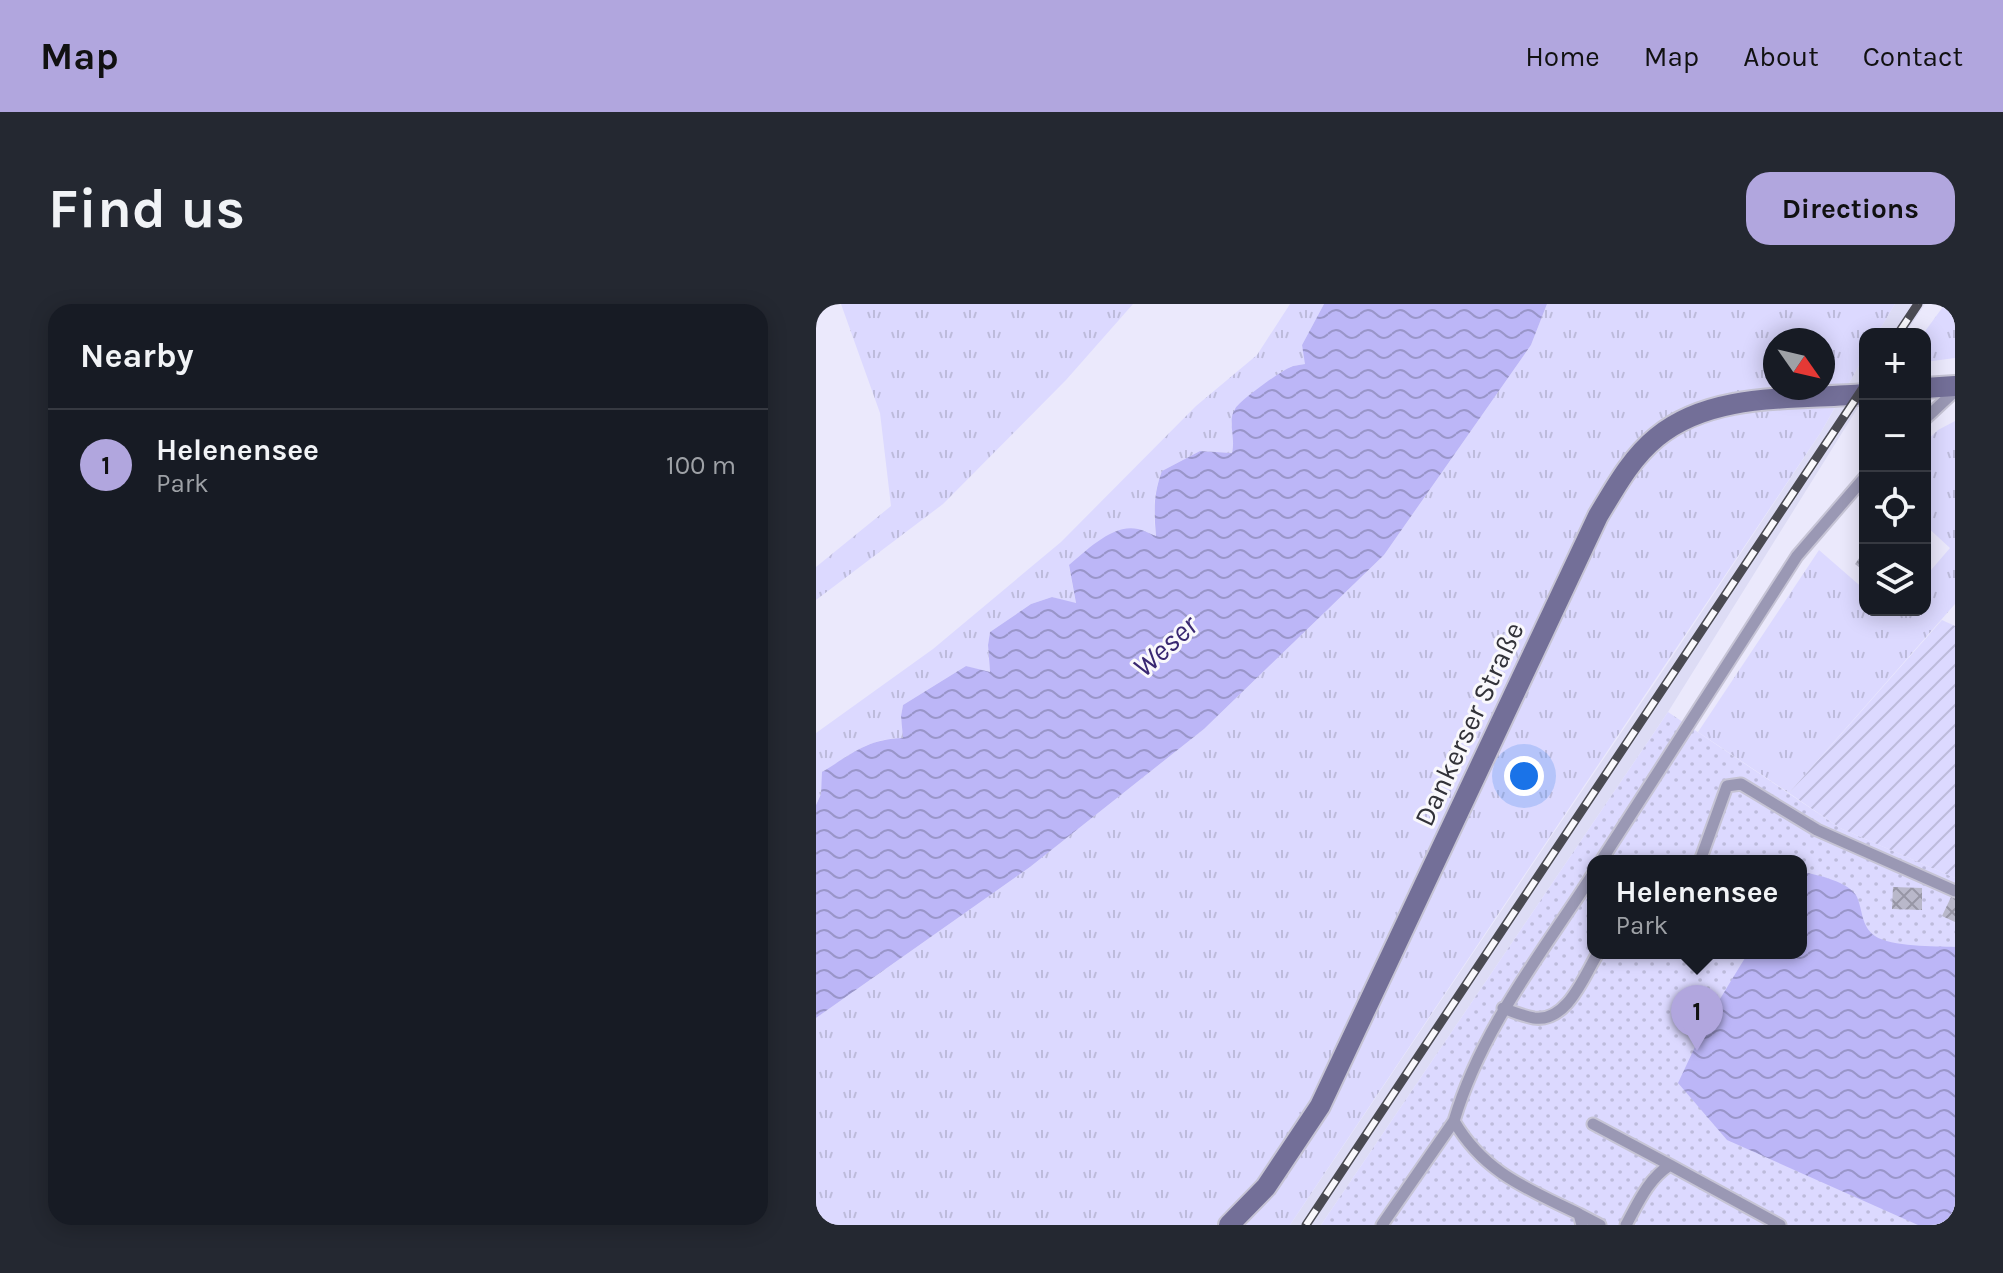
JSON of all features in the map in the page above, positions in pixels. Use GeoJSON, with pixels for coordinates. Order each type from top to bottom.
{"type":"FeatureCollection","features":[{"type":"Feature","properties":{"kind":"main road"},"geometry":{"type":"LineString","coordinates":[[1931,388],[1955,388]]}},
{"type":"Feature","properties":{"kind":"main road","name":"Dankerser Straße"},"geometry":{"type":"LineString","coordinates":[[1229,1225],[1266,1187],[1320,1106],[1598,516],[1622,475],[1656,437],[1704,411],[1744,403],[1859,394]]}},
{"type":"Feature","properties":{"kind":"lane"},"geometry":{"type":"LineString","coordinates":[[1931,413],[1955,388]]}},
{"type":"Feature","properties":{"kind":"lane"},"geometry":{"type":"LineString","coordinates":[[1605,855],[1797,556],[1859,484]]}},
{"type":"Feature","properties":{"kind":"lane"},"geometry":{"type":"LineString","coordinates":[[1702,855],[1727,786],[1741,784],[1817,830],[1955,891]]}},
{"type":"Feature","properties":{"kind":"lane"},"geometry":{"type":"LineString","coordinates":[[1382,1225],[1454,1121],[1464,1085],[1503,1008],[1587,883]]}},
{"type":"Feature","properties":{"kind":"lane"},"geometry":{"type":"LineString","coordinates":[[1503,1008],[1537,1019],[1554,1015],[1567,1004],[1594,959]]}},
{"type":"Feature","properties":{"kind":"lane"},"geometry":{"type":"LineString","coordinates":[[1454,1121],[1467,1144],[1505,1177],[1580,1220],[1600,1225]]}},
{"type":"Feature","properties":{"kind":"lane"},"geometry":{"type":"LineString","coordinates":[[1593,1124],[1780,1225]]}},
{"type":"Feature","properties":{"kind":"lane"},"geometry":{"type":"LineString","coordinates":[[1626,1225],[1645,1190],[1659,1172],[1670,1165]]}},
{"type":"Feature","properties":{"kind":"shaded area"},"geometry":{"type":"Polygon","coordinates":[[[1895,304],[1925,304],[1909,328],[1881,328],[1895,304]]]}},
{"type":"Feature","properties":{"kind":"shaded area"},"geometry":{"type":"Polygon","coordinates":[[[1859,366],[1859,406],[1668,712],[1321,1225],[1290,1225],[1666,666],[1821,432],[1859,366]]]}},
{"type":"Feature","properties":{"kind":"green space"},"geometry":{"type":"Polygon","coordinates":[[[841,304],[1133,304],[1066,380],[943,504],[816,600],[816,567],[891,506],[880,413],[841,304]]]}},
{"type":"Feature","properties":{"kind":"green space"},"geometry":{"type":"Polygon","coordinates":[[[1290,304],[1324,304],[1302,345],[1306,364],[1292,366],[1277,375],[1235,408],[1231,423],[1235,440],[1232,453],[1200,451],[1162,471],[1154,504],[1156,537],[1116,532],[1094,545],[1069,566],[1076,604],[1052,597],[1031,604],[990,632],[990,673],[966,666],[903,705],[904,738],[870,744],[823,772],[821,794],[816,805],[816,733],[933,649],[1061,542],[1196,406],[1257,355],[1290,304]]]}},
{"type":"Feature","properties":{"kind":"green space"},"geometry":{"type":"Polygon","coordinates":[[[1547,304],[1895,304],[1881,328],[1859,328],[1859,366],[1821,432],[1290,1225],[816,1225],[816,1018],[1030,867],[1204,729],[1384,555],[1531,345],[1547,304]]]}},
{"type":"Feature","properties":{"kind":"green space"},"geometry":{"type":"Polygon","coordinates":[[[1945,304],[1955,304],[1955,358],[1931,361],[1931,328],[1927,328],[1945,304]]]}},
{"type":"Feature","properties":{"kind":"green space"},"geometry":{"type":"Polygon","coordinates":[[[1955,421],[1955,604],[1789,793],[1698,732],[1819,550],[1859,585],[1859,616],[1931,616],[1931,570],[1950,548],[1931,531],[1931,436],[1955,421]]]}},
{"type":"Feature","properties":{"kind":"green space"},"geometry":{"type":"Polygon","coordinates":[[[1942,620],[1955,626],[1955,878],[1840,828],[1789,793],[1942,620]]]}},
{"type":"Feature","properties":{"kind":"green space"},"geometry":{"type":"Polygon","coordinates":[[[1668,712],[1840,828],[1955,878],[1955,1225],[1321,1225],[1668,712]]]}},
{"type":"Feature","properties":{"kind":"water","name":"Weser"},"geometry":{"type":"Polygon","coordinates":[[[1324,304],[1547,304],[1531,345],[1384,555],[1204,729],[1030,867],[816,1018],[816,805],[821,794],[822,772],[869,744],[903,738],[903,705],[966,666],[990,672],[990,632],[1031,604],[1052,597],[1076,603],[1069,565],[1100,540],[1129,528],[1156,536],[1155,504],[1162,471],[1200,451],[1232,453],[1235,409],[1280,373],[1305,364],[1302,345],[1324,304]]]}},
{"type":"Feature","properties":{"kind":"water"},"geometry":{"type":"Polygon","coordinates":[[[1807,873],[1832,880],[1853,892],[1867,928],[1882,940],[1955,947],[1955,1225],[1918,1225],[1727,1140],[1678,1083],[1709,1017],[1744,959],[1807,959],[1807,873]]]}},
{"type":"Feature","properties":{"kind":"building"},"geometry":{"type":"Polygon","coordinates":[[[1893,887],[1922,888],[1922,910],[1892,909],[1893,887]]]}},
{"type":"Feature","properties":{"kind":"building"},"geometry":{"type":"Polygon","coordinates":[[[1952,895],[1955,896],[1955,922],[1942,916],[1952,895]]]}},
{"type":"Feature","properties":{"kind":"railway"},"geometry":{"type":"LineString","coordinates":[[1902,328],[1918,304]]}},
{"type":"Feature","properties":{"kind":"railway"},"geometry":{"type":"LineString","coordinates":[[1306,1225],[1859,394]]}},
{"type":"Feature","properties":{"kind":"place","name":"Helenensee"},"geometry":{"type":"Point","coordinates":[1697,1051]}}]}
